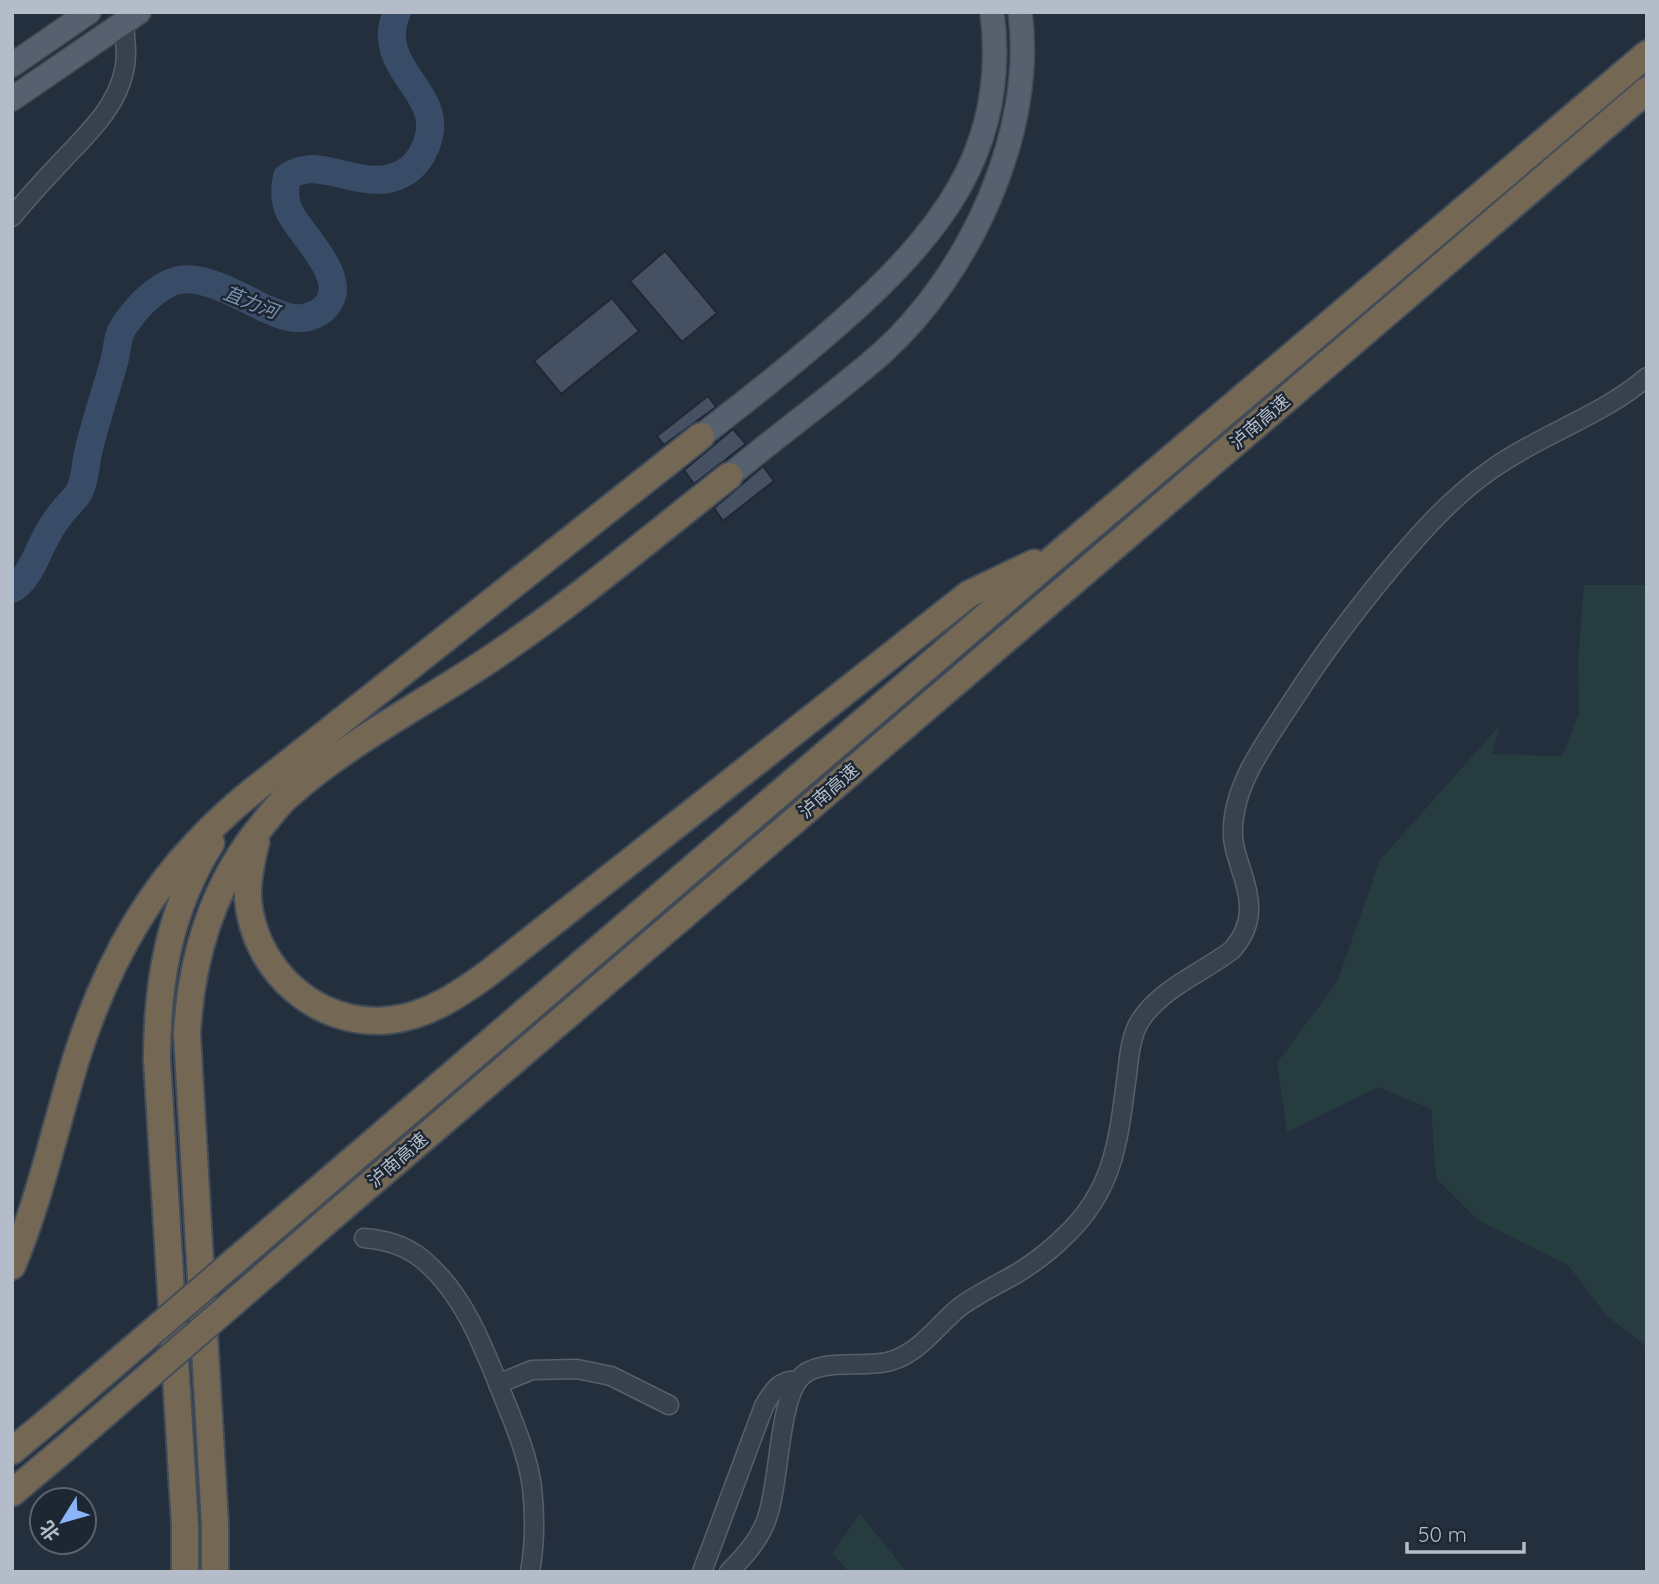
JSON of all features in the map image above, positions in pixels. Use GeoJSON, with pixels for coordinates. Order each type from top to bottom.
{"type":"FeatureCollection","features":[{"type":"Feature","properties":{"kind":"highway","name":"泸南高速"},"geometry":{"type":"LineString","coordinates":[[12,1451],[1647,54]]}},
{"type":"Feature","properties":{"kind":"highway","name":"泸南高速"},"geometry":{"type":"LineString","coordinates":[[14,1492],[1647,90]]}},
{"type":"Feature","properties":{"kind":"highway"},"geometry":{"type":"LineString","coordinates":[[12,1266],[32,1213],[84,1035],[102,989],[121,949],[152,898],[171,873],[197,842],[243,799],[701,436]]}},
{"type":"Feature","properties":{"kind":"highway"},"geometry":{"type":"LineString","coordinates":[[215,1572],[214,1510],[187,1058],[188,1008],[192,979],[215,901],[242,852],[267,818],[285,798],[315,773],[509,646],[729,476]]}},
{"type":"Feature","properties":{"kind":"highway"},"geometry":{"type":"LineString","coordinates":[[267,818],[259,832],[252,856],[248,899],[257,937],[274,969],[298,993],[316,1006],[336,1014],[373,1021],[398,1019],[421,1013],[449,1000],[490,972],[970,594],[1068,546]]}},
{"type":"Feature","properties":{"kind":"highway"},"geometry":{"type":"LineString","coordinates":[[185,1572],[185,1525],[157,1059],[157,1020],[165,958],[180,907],[205,853],[243,799]]}},
{"type":"Feature","properties":{"kind":"main road"},"geometry":{"type":"LineString","coordinates":[[12,65],[89,12]]}},
{"type":"Feature","properties":{"kind":"main road"},"geometry":{"type":"LineString","coordinates":[[701,436],[811,348],[887,279],[912,254],[955,197],[972,164],[984,128],[992,89],[995,46],[992,12]]}},
{"type":"Feature","properties":{"kind":"main road"},"geometry":{"type":"LineString","coordinates":[[729,476],[884,352],[920,313],[945,280],[974,229],[1012,136],[1022,70],[1020,12]]}},
{"type":"Feature","properties":{"kind":"main road"},"geometry":{"type":"LineString","coordinates":[[12,99],[131,17]]}},
{"type":"Feature","properties":{"kind":"street"},"geometry":{"type":"LineString","coordinates":[[12,217],[98,122],[115,99],[124,72],[131,17]]}},
{"type":"Feature","properties":{"kind":"street"},"geometry":{"type":"LineString","coordinates":[[729,1572],[754,1544],[767,1520],[776,1486],[787,1409],[797,1381],[816,1368],[877,1364],[907,1354],[924,1342],[962,1306],[1046,1253],[1084,1215],[1102,1188],[1121,1124],[1130,1050],[1139,1024],[1149,1009],[1164,996],[1231,950],[1246,929],[1249,900],[1234,845],[1233,820],[1241,788],[1251,767],[1316,665],[1353,615],[1406,548],[1457,496],[1511,456],[1626,394],[1647,377]]}},
{"type":"Feature","properties":{"kind":"street"},"geometry":{"type":"LineString","coordinates":[[363,1238],[400,1245],[431,1267],[448,1287],[486,1354],[522,1447],[532,1485],[534,1542],[530,1572]]}},
{"type":"Feature","properties":{"kind":"street"},"geometry":{"type":"LineString","coordinates":[[498,1384],[532,1370],[577,1369],[611,1377],[669,1405]]}},
{"type":"Feature","properties":{"kind":"street"},"geometry":{"type":"LineString","coordinates":[[702,1572],[764,1406],[772,1392],[780,1385],[789,1380],[797,1381]]}},
{"type":"Feature","properties":{"kind":"green space"},"geometry":{"type":"Polygon","coordinates":[[[1584,585],[1647,585],[1647,1347],[1606,1315],[1568,1265],[1478,1220],[1436,1178],[1431,1109],[1378,1087],[1287,1132],[1277,1063],[1337,982],[1380,860],[1500,725],[1492,754],[1562,756],[1579,713],[1578,662],[1584,585]]]}},
{"type":"Feature","properties":{"kind":"green space"},"geometry":{"type":"Polygon","coordinates":[[[860,1514],[907,1572],[849,1572],[832,1553],[860,1514]]]}},
{"type":"Feature","properties":{"kind":"building"},"geometry":{"type":"Polygon","coordinates":[[[665,251],[717,313],[682,342],[630,281],[665,251]]]}},
{"type":"Feature","properties":{"kind":"building"},"geometry":{"type":"Polygon","coordinates":[[[612,298],[639,331],[561,394],[534,361],[612,298]]]}},
{"type":"Feature","properties":{"kind":"building"},"geometry":{"type":"Polygon","coordinates":[[[708,396],[716,407],[664,445],[657,436],[708,396]]]}},
{"type":"Feature","properties":{"kind":"building"},"geometry":{"type":"Polygon","coordinates":[[[733,429],[746,444],[694,484],[684,470],[733,429]]]}},
{"type":"Feature","properties":{"kind":"building"},"geometry":{"type":"Polygon","coordinates":[[[763,466],[774,481],[723,521],[714,508],[763,466]]]}},
{"type":"Feature","properties":{"kind":"waterway","name":"苴力河"},"geometry":{"type":"LineString","coordinates":[[12,589],[28,573],[52,526],[80,490],[121,331],[145,300],[167,284],[189,279],[223,288],[264,308],[294,318],[314,315],[327,305],[332,294],[332,282],[321,258],[288,209],[285,195],[287,177],[312,169],[363,179],[387,179],[411,168],[420,158],[429,136],[430,119],[393,48],[392,31],[397,12]]}}]}
